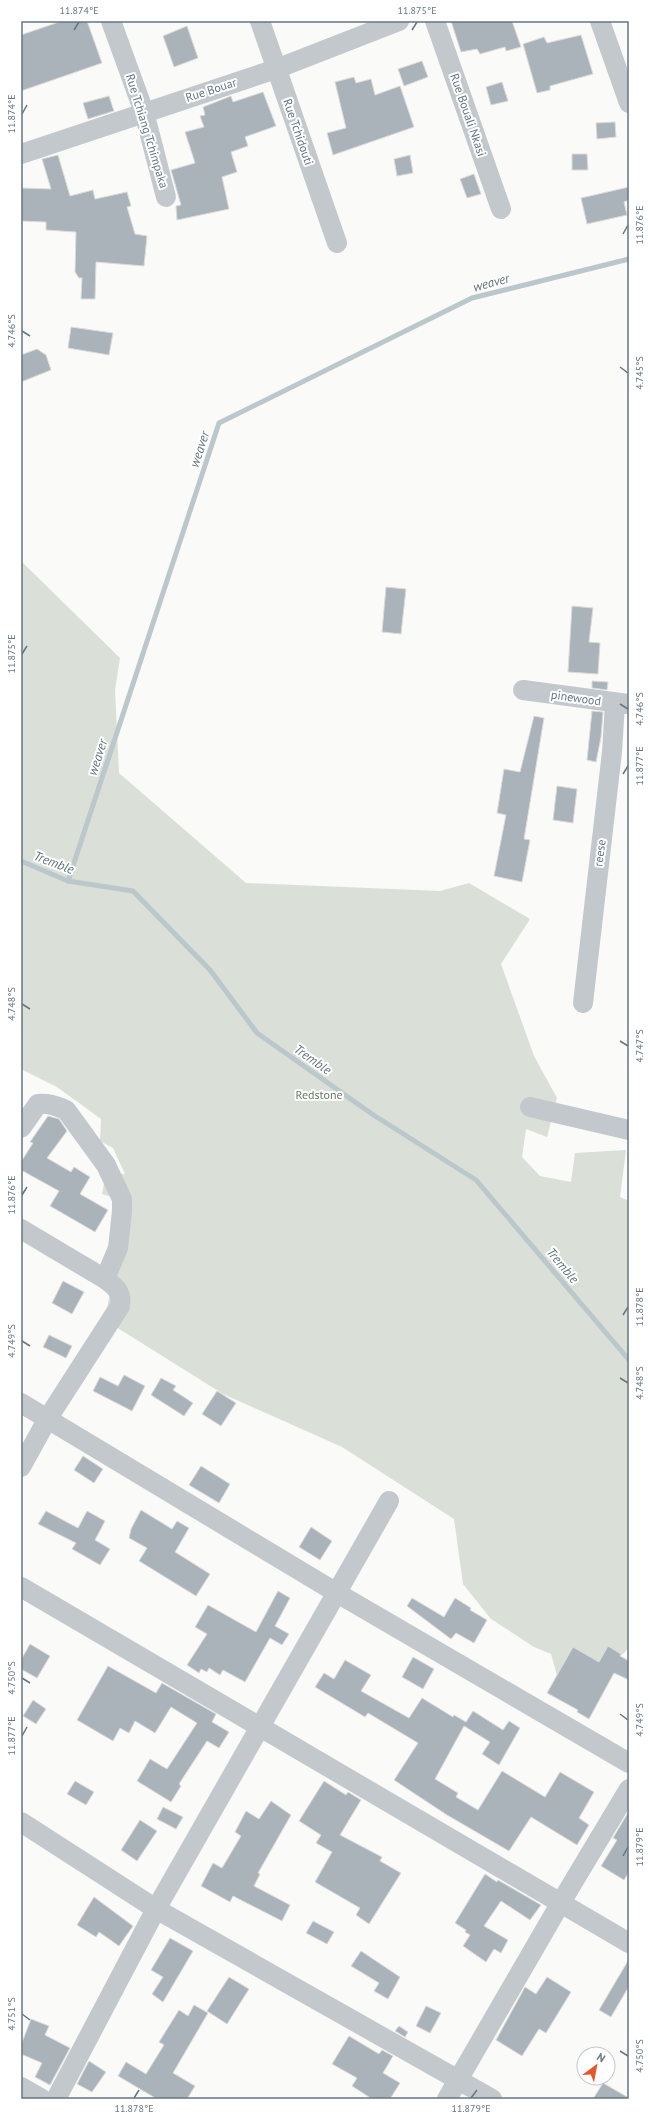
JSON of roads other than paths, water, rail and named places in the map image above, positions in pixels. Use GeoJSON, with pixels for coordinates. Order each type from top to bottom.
{"type":"FeatureCollection","features":[{"type":"Feature","properties":{"kind":"street","name":"Rue Tchiang Tchimpaka"},"geometry":{"type":"LineString","coordinates":[[111,21],[144,112],[166,197]]}},
{"type":"Feature","properties":{"kind":"street","name":"Rue Tchidouti"},"geometry":{"type":"LineString","coordinates":[[260,21],[337,243]]}},
{"type":"Feature","properties":{"kind":"street","name":"Rue Bouar"},"geometry":{"type":"LineString","coordinates":[[21,154],[276,69],[399,21]]}},
{"type":"Feature","properties":{"kind":"street","name":"Rue Bouali Nkasi"},"geometry":{"type":"LineString","coordinates":[[435,21],[501,209]]}},
{"type":"Feature","properties":{"kind":"street"},"geometry":{"type":"LineString","coordinates":[[600,21],[629,103]]}},
{"type":"Feature","properties":{"kind":"street","name":"pinewood"},"geometry":{"type":"LineString","coordinates":[[523,690],[622,704]]}},
{"type":"Feature","properties":{"kind":"street","name":"reese"},"geometry":{"type":"LineString","coordinates":[[583,1004],[612,752],[622,704]]}},
{"type":"Feature","properties":{"kind":"street"},"geometry":{"type":"LineString","coordinates":[[21,1128],[38,1104],[48,1103],[57,1106],[66,1110],[106,1165],[122,1199],[122,1211],[118,1248],[105,1279]]}},
{"type":"Feature","properties":{"kind":"street"},"geometry":{"type":"LineString","coordinates":[[530,1107],[629,1130]]}},
{"type":"Feature","properties":{"kind":"street"},"geometry":{"type":"LineString","coordinates":[[21,1229],[105,1279],[120,1293],[120,1306],[48,1418],[21,1467]]}},
{"type":"Feature","properties":{"kind":"street"},"geometry":{"type":"LineString","coordinates":[[21,1403],[337,1593],[629,1763]]}},
{"type":"Feature","properties":{"kind":"street"},"geometry":{"type":"LineString","coordinates":[[56,2099],[156,1910],[389,1502]]}},
{"type":"Feature","properties":{"kind":"street"},"geometry":{"type":"LineString","coordinates":[[21,1587],[560,1904],[629,1943]]}},
{"type":"Feature","properties":{"kind":"street"},"geometry":{"type":"LineString","coordinates":[[446,2099],[629,1789]]}},
{"type":"Feature","properties":{"kind":"street"},"geometry":{"type":"LineString","coordinates":[[21,1822],[156,1910],[492,2099]]}},
{"type":"Feature","properties":{"kind":"street"},"geometry":{"type":"LineString","coordinates":[[21,2087],[42,2099]]}},
{"type":"Feature","properties":{"kind":"waterway","name":"weaver"},"geometry":{"type":"LineString","coordinates":[[68,881],[219,423],[472,298],[629,259]]}},
{"type":"Feature","properties":{"kind":"waterway","name":"Tremble"},"geometry":{"type":"LineString","coordinates":[[21,861],[68,881],[133,891],[210,970],[257,1033],[372,1114],[476,1180],[629,1360]]}},
{"type":"Feature","properties":{"kind":"park label","name":"Redstone"},"geometry":{"type":"Point","coordinates":[319,1095]}}]}
